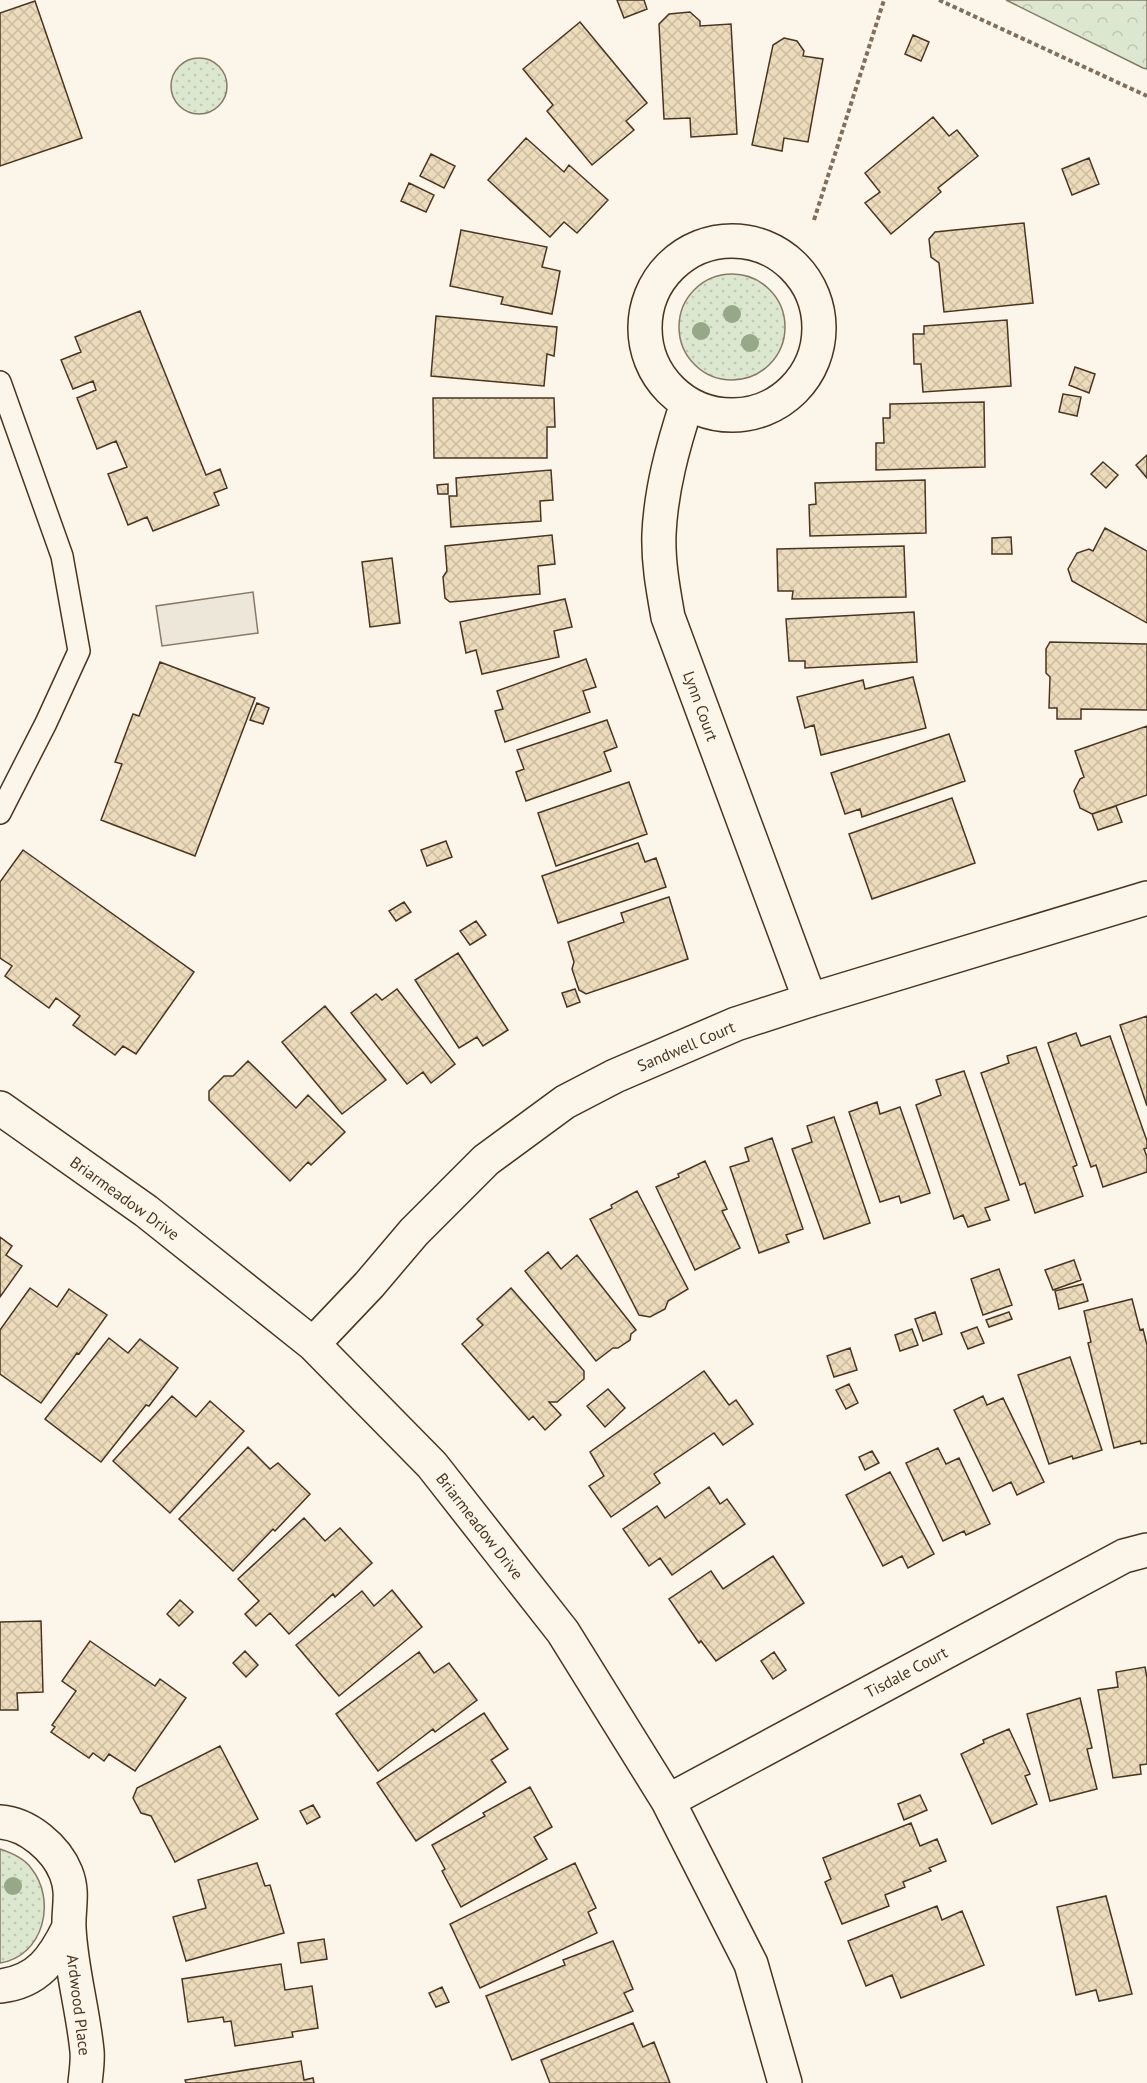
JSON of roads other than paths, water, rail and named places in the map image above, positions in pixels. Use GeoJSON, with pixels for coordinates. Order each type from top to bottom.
{"type":"FeatureCollection","features":[{"type":"Feature","properties":{"kind":"street"},"geometry":{"type":"LineString","coordinates":[[718,241],[749,241],[777,253],[800,273],[814,295],[820,322],[817,350],[807,374],[789,395],[766,410],[740,415],[712,413],[687,403],[664,383],[650,356],[644,326],[650,296],[666,271],[690,251],[718,241]]}},
{"type":"Feature","properties":{"kind":"street","name":"Lynn Court"},"geometry":{"type":"LineString","coordinates":[[687,403],[672,449],[659,534],[661,576],[668,617],[810,1000]]}},
{"type":"Feature","properties":{"kind":"street","name":"Sandwell Court"},"geometry":{"type":"LineString","coordinates":[[313,1344],[369,1285],[414,1232],[486,1160],[565,1102],[615,1076],[736,1024],[1147,898]]}},
{"type":"Feature","properties":{"kind":"street","name":"Briarmeadow Drive"},"geometry":{"type":"LineString","coordinates":[[0,1108],[146,1211],[313,1344],[432,1465],[555,1623],[668,1801],[751,1964],[785,2083]]}},
{"type":"Feature","properties":{"kind":"street","name":"Tisdale Court"},"geometry":{"type":"LineString","coordinates":[[668,1801],[1124,1556],[1147,1550]]}},
{"type":"Feature","properties":{"kind":"street","name":"Ardwood Place"},"geometry":{"type":"LineString","coordinates":[[0,1822],[7,1822],[32,1833],[52,1851],[66,1874],[72,1900],[69,1927],[87,2053],[86,2083]]}},
{"type":"Feature","properties":{"kind":"street","name":"Ardwood Place"},"geometry":{"type":"LineString","coordinates":[[0,1986],[12,1985],[37,1972],[57,1952],[69,1927]]}},
{"type":"Feature","properties":{"kind":"lane"},"geometry":{"type":"LineString","coordinates":[[0,382],[62,556],[79,651],[46,723],[0,813]]}}]}
